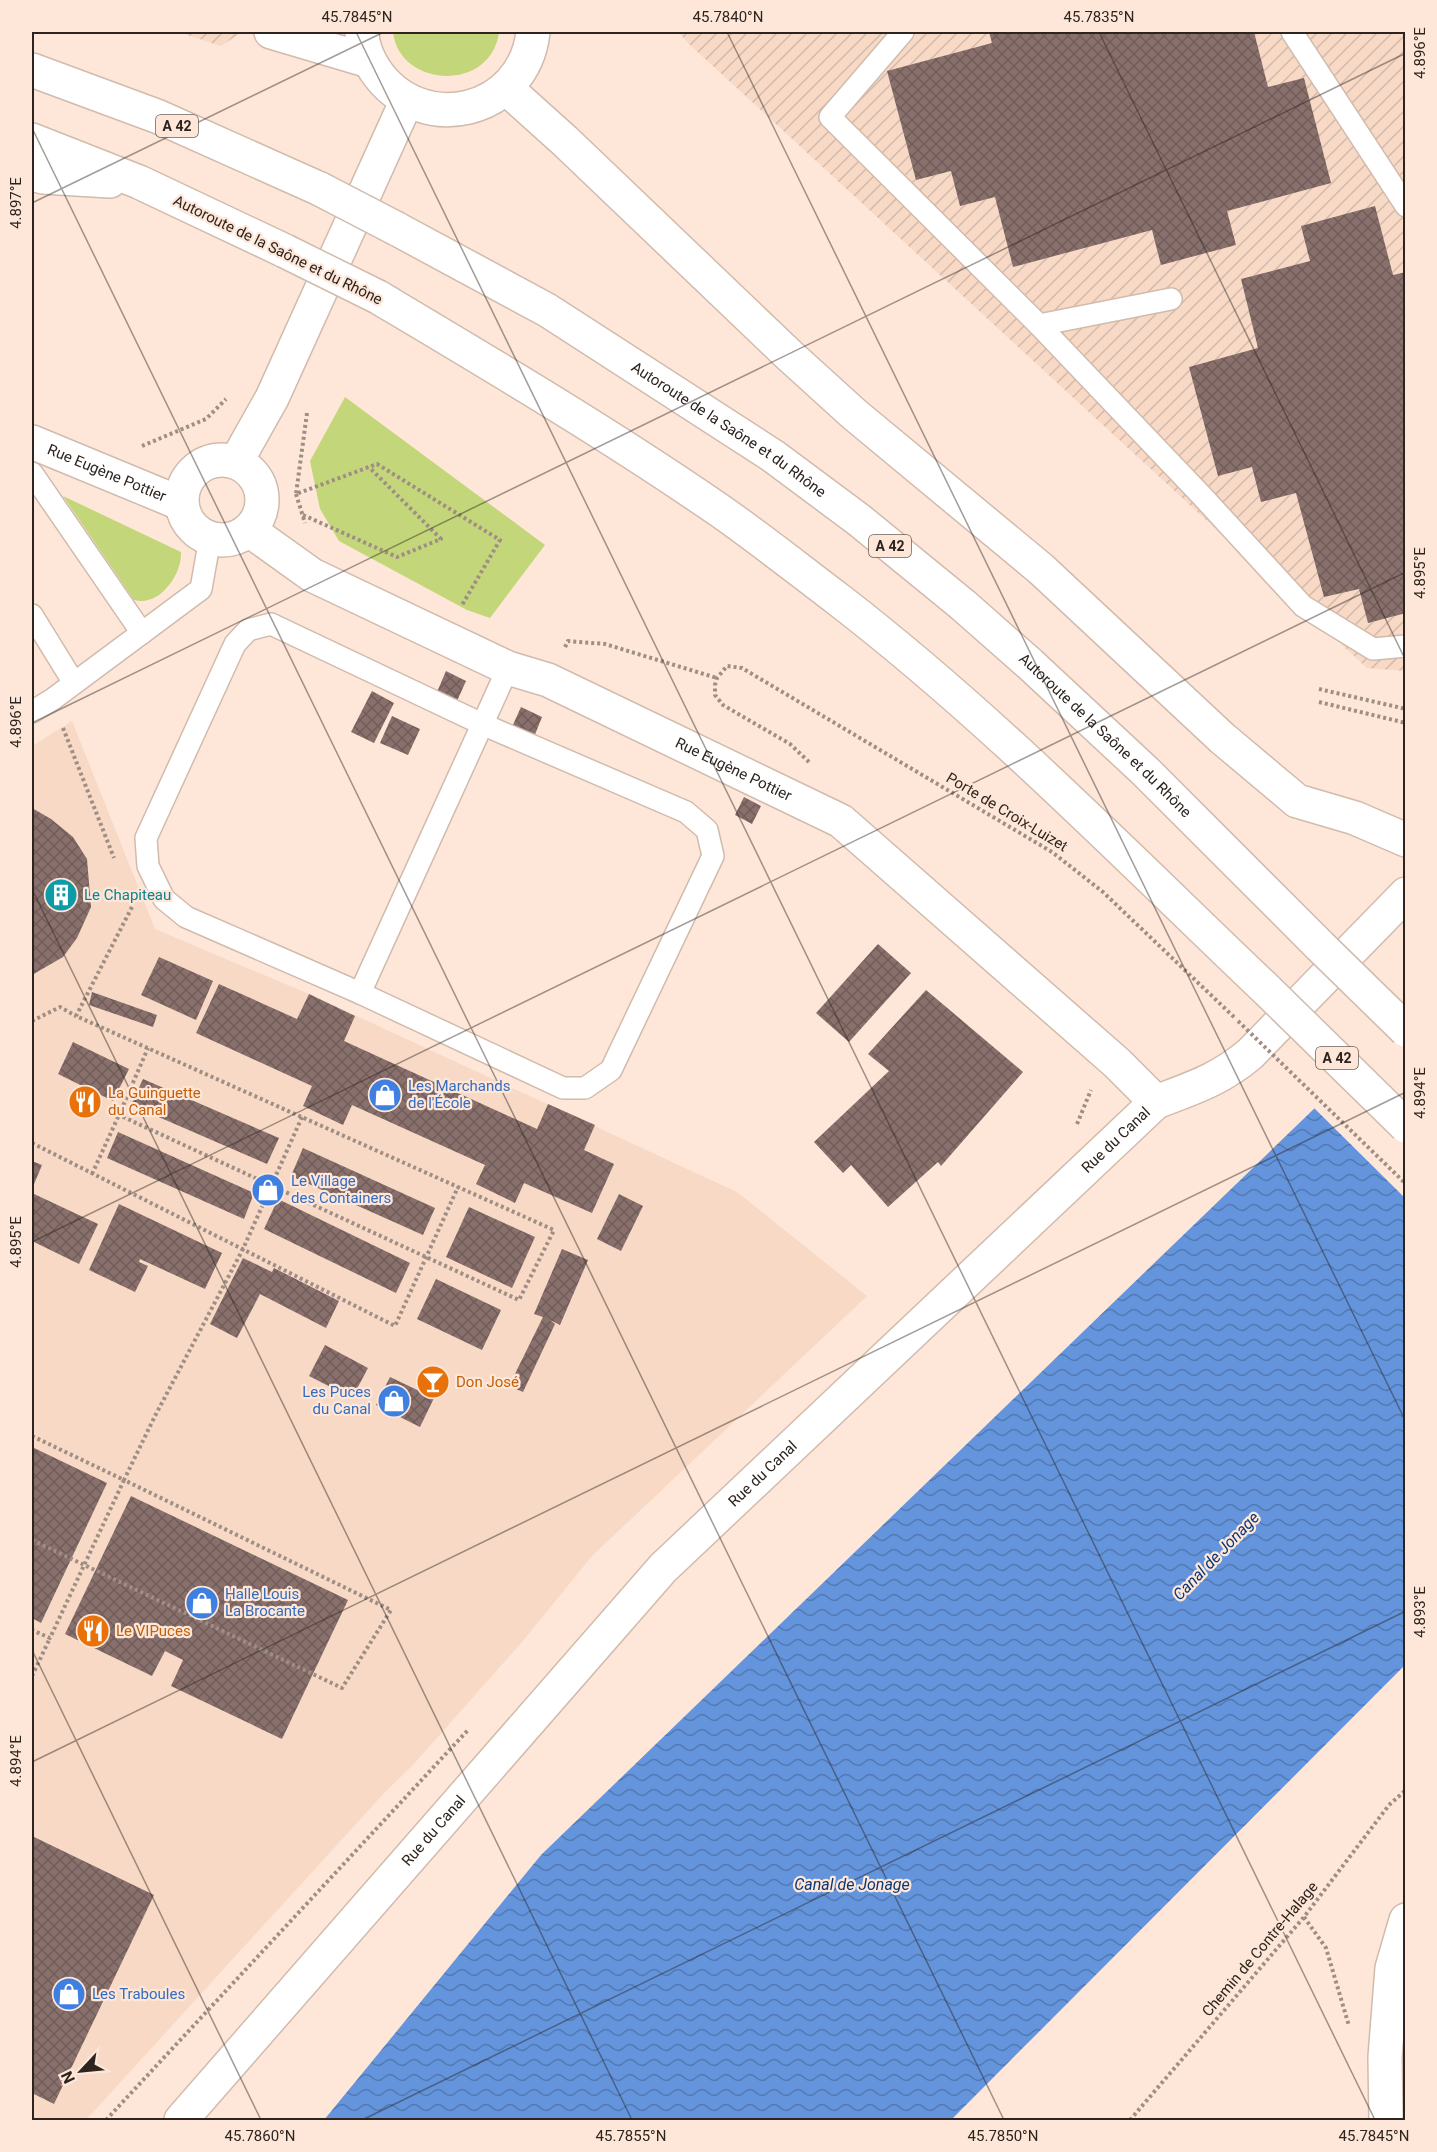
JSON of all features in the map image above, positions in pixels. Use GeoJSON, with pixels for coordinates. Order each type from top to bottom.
{"type":"FeatureCollection","features":[{"type":"Feature","properties":{"kind":"main road"},"geometry":{"type":"LineString","coordinates":[[272,32],[365,46],[385,84],[407,100],[432,109],[458,110],[484,103],[506,88],[521,69],[531,46],[532,32]]}},
{"type":"Feature","properties":{"kind":"main road","name":"Autoroute de la Saône et du Rhône"},"geometry":{"type":"LineString","coordinates":[[32,70],[159,117],[320,189],[397,229],[547,309],[773,456],[859,520],[963,605],[1030,664],[1146,772],[1406,1030]]}},
{"type":"Feature","properties":{"kind":"main road"},"geometry":{"type":"LineString","coordinates":[[506,88],[566,141],[854,414],[1041,569],[1222,738],[1297,801],[1355,818],[1406,840]]}},
{"type":"Feature","properties":{"kind":"main road"},"geometry":{"type":"LineString","coordinates":[[236,462],[272,398],[407,100]]}},
{"type":"Feature","properties":{"kind":"main road","name":"Autoroute de la Saône et du Rhône"},"geometry":{"type":"LineString","coordinates":[[32,140],[139,182],[378,297],[506,373],[716,508],[840,602],[976,715],[1268,991],[1406,1126]]}},
{"type":"Feature","properties":{"kind":"main road"},"geometry":{"type":"LineString","coordinates":[[32,174],[43,177],[139,182]]}},
{"type":"Feature","properties":{"kind":"main road","name":"Rue Eugène Pottier"},"geometry":{"type":"LineString","coordinates":[[32,442],[182,504]]}},
{"type":"Feature","properties":{"kind":"main road"},"geometry":{"type":"LineString","coordinates":[[222,459],[236,462],[248,468],[257,479],[262,492],[262,506],[258,519],[241,536],[231,539],[210,538],[199,534],[185,516],[182,504],[182,491],[188,478],[208,461],[222,459]]}},
{"type":"Feature","properties":{"kind":"main road","name":"Rue Eugène Pottier"},"geometry":{"type":"LineString","coordinates":[[249,530],[312,575],[508,668],[548,680],[841,821],[1117,1062],[1156,1101]]}},
{"type":"Feature","properties":{"kind":"main road","name":"Rue du Canal"},"geometry":{"type":"LineString","coordinates":[[181,2121],[663,1568],[1156,1101],[1210,1082],[1231,1070],[1250,1054],[1406,894]]}},
{"type":"Feature","properties":{"kind":"main road"},"geometry":{"type":"LineString","coordinates":[[1386,2121],[1385,2057],[1392,1968],[1406,1920]]}},
{"type":"Feature","properties":{"kind":"lane"},"geometry":{"type":"LineString","coordinates":[[903,32],[830,117],[1039,325],[1303,606],[1373,649],[1406,646]]}},
{"type":"Feature","properties":{"kind":"lane"},"geometry":{"type":"LineString","coordinates":[[1292,32],[1406,206]]}},
{"type":"Feature","properties":{"kind":"lane"},"geometry":{"type":"LineString","coordinates":[[1039,325],[1171,299]]}},
{"type":"Feature","properties":{"kind":"lane"},"geometry":{"type":"LineString","coordinates":[[32,473],[142,633]]}},
{"type":"Feature","properties":{"kind":"lane"},"geometry":{"type":"LineString","coordinates":[[32,712],[201,589],[210,538]]}},
{"type":"Feature","properties":{"kind":"lane"},"geometry":{"type":"LineString","coordinates":[[32,615],[74,683]]}},
{"type":"Feature","properties":{"kind":"lane"},"geometry":{"type":"LineString","coordinates":[[271,624],[482,724],[686,812],[707,830],[713,856],[611,1070],[585,1088],[563,1088],[360,993],[186,916],[164,899],[148,866],[146,838],[235,644],[248,630],[271,624]]}},
{"type":"Feature","properties":{"kind":"lane"},"geometry":{"type":"LineString","coordinates":[[360,993],[508,668]]}},
{"type":"Feature","properties":{"kind":"path"},"geometry":{"type":"LineString","coordinates":[[134,449],[206,419],[242,383],[308,413],[296,494],[377,464],[500,540],[460,607]]}},
{"type":"Feature","properties":{"kind":"path"},"geometry":{"type":"LineString","coordinates":[[303,515],[397,557],[441,538],[369,467]]}},
{"type":"Feature","properties":{"kind":"path"},"geometry":{"type":"LineString","coordinates":[[548,680],[568,641],[605,644],[717,678],[715,695],[723,705],[790,744],[815,766]]}},
{"type":"Feature","properties":{"kind":"path","name":"Porte de Croix-Luizet"},"geometry":{"type":"LineString","coordinates":[[717,678],[727,666],[742,668],[1052,852],[1103,892],[1406,1184]]}},
{"type":"Feature","properties":{"kind":"path"},"geometry":{"type":"LineString","coordinates":[[1319,689],[1406,710]]}},
{"type":"Feature","properties":{"kind":"path"},"geometry":{"type":"LineString","coordinates":[[52,699],[116,864]]}},
{"type":"Feature","properties":{"kind":"path"},"geometry":{"type":"LineString","coordinates":[[1319,702],[1406,723]]}},
{"type":"Feature","properties":{"kind":"path"},"geometry":{"type":"LineString","coordinates":[[76,1016],[132,906]]}},
{"type":"Feature","properties":{"kind":"path"},"geometry":{"type":"LineString","coordinates":[[32,1021],[60,1007],[554,1230],[519,1300],[119,1115]]}},
{"type":"Feature","properties":{"kind":"path"},"geometry":{"type":"LineString","coordinates":[[92,1174],[148,1048]]}},
{"type":"Feature","properties":{"kind":"path"},"geometry":{"type":"LineString","coordinates":[[32,1676],[155,1416],[243,1249],[302,1117]]}},
{"type":"Feature","properties":{"kind":"path"},"geometry":{"type":"LineString","coordinates":[[32,1143],[395,1326],[458,1187]]}},
{"type":"Feature","properties":{"kind":"path"},"geometry":{"type":"LineString","coordinates":[[32,1436],[391,1610],[342,1689],[32,1540]]}},
{"type":"Feature","properties":{"kind":"path"},"geometry":{"type":"LineString","coordinates":[[32,1630],[50,1638]]}},
{"type":"Feature","properties":{"kind":"path","name":"Chemin de Contre-Halage"},"geometry":{"type":"LineString","coordinates":[[1130,2121],[1304,1917],[1389,1806],[1406,1790]]}},
{"type":"Feature","properties":{"kind":"path"},"geometry":{"type":"LineString","coordinates":[[1304,1917],[1326,1948],[1357,2054],[1385,2057]]}},
{"type":"Feature","properties":{"kind":"shaded area"},"geometry":{"type":"Polygon","coordinates":[[[178,32],[242,32],[221,46],[178,32]]]}},
{"type":"Feature","properties":{"kind":"shaded area"},"geometry":{"type":"Polygon","coordinates":[[[678,32],[1405,32],[1405,671],[1367,668],[678,32]]]}},
{"type":"Feature","properties":{"kind":"shaded area","name":"Les Puces du Canal"},"geometry":{"type":"Polygon","coordinates":[[[72,721],[155,929],[309,994],[737,1192],[867,1296],[592,1556],[522,1642],[413,1765],[387,1790],[86,2120],[32,2120],[32,746],[72,721]]]}},
{"type":"Feature","properties":{"kind":"green space"},"geometry":{"type":"Polygon","coordinates":[[[393,32],[499,32],[492,52],[480,66],[464,74],[445,76],[427,73],[411,64],[399,51],[393,32]]]}},
{"type":"Feature","properties":{"kind":"green space"},"geometry":{"type":"Polygon","coordinates":[[[345,397],[545,545],[490,618],[467,610],[339,541],[320,509],[310,461],[345,397]]]}},
{"type":"Feature","properties":{"kind":"green space"},"geometry":{"type":"Polygon","coordinates":[[[63,496],[181,552],[178,570],[167,587],[152,599],[134,600],[63,496]]]}},
{"type":"Feature","properties":{"kind":"water","name":"Canal de Jonage"},"geometry":{"type":"Polygon","coordinates":[[[1405,1021],[1405,1665],[951,2120],[324,2120],[541,1855],[1405,1021]]]}},
{"type":"Feature","properties":{"kind":"pier"},"geometry":{"type":"Polygon","coordinates":[[[1406,1018],[1405,1198],[1312,1106],[1406,1018]]]}},
{"type":"Feature","properties":{"kind":"building"},"geometry":{"type":"Polygon","coordinates":[[[989,32],[1254,32],[1268,87],[1304,78],[1331,183],[1227,211],[1236,245],[1161,265],[1152,230],[1013,267],[995,197],[960,206],[951,171],[916,180],[887,71],[992,43],[989,32]]]}},
{"type":"Feature","properties":{"kind":"building"},"geometry":{"type":"Polygon","coordinates":[[[1375,206],[1393,275],[1406,272],[1406,613],[1368,623],[1359,589],[1324,597],[1296,493],[1261,502],[1252,467],[1218,476],[1189,367],[1258,348],[1241,279],[1310,261],[1301,226],[1375,206]]]}},
{"type":"Feature","properties":{"kind":"building"},"geometry":{"type":"Polygon","coordinates":[[[446,671],[466,681],[457,701],[437,692],[446,671]]]}},
{"type":"Feature","properties":{"kind":"building"},"geometry":{"type":"Polygon","coordinates":[[[372,691],[394,703],[374,743],[351,732],[372,691]]]}},
{"type":"Feature","properties":{"kind":"building"},"geometry":{"type":"Polygon","coordinates":[[[521,707],[542,717],[534,737],[512,727],[521,707]]]}},
{"type":"Feature","properties":{"kind":"building"},"geometry":{"type":"Polygon","coordinates":[[[392,716],[420,729],[408,755],[380,743],[392,716]]]}},
{"type":"Feature","properties":{"kind":"building"},"geometry":{"type":"Polygon","coordinates":[[[744,797],[761,806],[752,824],[735,815],[744,797]]]}},
{"type":"Feature","properties":{"kind":"building","name":"Le Chapiteau"},"geometry":{"type":"Polygon","coordinates":[[[32,808],[51,819],[73,837],[87,859],[91,907],[77,938],[63,957],[32,975],[32,808]]]}},
{"type":"Feature","properties":{"kind":"building"},"geometry":{"type":"Polygon","coordinates":[[[878,944],[911,973],[849,1042],[816,1013],[878,944]]]}},
{"type":"Feature","properties":{"kind":"building"},"geometry":{"type":"Polygon","coordinates":[[[159,957],[213,981],[196,1020],[141,995],[159,957]]]}},
{"type":"Feature","properties":{"kind":"building","name":"Les Marchands de l'École"},"geometry":{"type":"Polygon","coordinates":[[[219,984],[297,1019],[309,994],[355,1016],[344,1041],[537,1129],[548,1104],[595,1125],[584,1150],[614,1164],[592,1213],[524,1183],[515,1203],[476,1184],[485,1165],[352,1105],[343,1125],[303,1106],[312,1086],[196,1033],[219,984]]]}},
{"type":"Feature","properties":{"kind":"building"},"geometry":{"type":"Polygon","coordinates":[[[926,990],[1023,1072],[941,1166],[938,1162],[888,1207],[851,1165],[843,1173],[814,1142],[889,1071],[868,1054],[926,990]]]}},
{"type":"Feature","properties":{"kind":"building"},"geometry":{"type":"Polygon","coordinates":[[[92,992],[157,1015],[153,1027],[89,1005],[92,992]]]}},
{"type":"Feature","properties":{"kind":"building"},"geometry":{"type":"Polygon","coordinates":[[[73,1042],[129,1069],[113,1101],[58,1074],[73,1042]]]}},
{"type":"Feature","properties":{"kind":"building"},"geometry":{"type":"Polygon","coordinates":[[[143,1079],[279,1138],[267,1164],[131,1105],[143,1079]]]}},
{"type":"Feature","properties":{"kind":"building"},"geometry":{"type":"Polygon","coordinates":[[[118,1132],[254,1193],[244,1219],[107,1158],[118,1132]]]}},
{"type":"Feature","properties":{"kind":"building"},"geometry":{"type":"Polygon","coordinates":[[[303,1148],[435,1208],[423,1235],[291,1176],[303,1148]]]}},
{"type":"Feature","properties":{"kind":"building"},"geometry":{"type":"Polygon","coordinates":[[[32,1161],[42,1165],[32,1189],[32,1161]]]}},
{"type":"Feature","properties":{"kind":"building"},"geometry":{"type":"Polygon","coordinates":[[[32,1193],[98,1224],[79,1264],[32,1241],[32,1193]]]}},
{"type":"Feature","properties":{"kind":"building"},"geometry":{"type":"Polygon","coordinates":[[[619,1194],[643,1206],[621,1251],[597,1239],[619,1194]]]}},
{"type":"Feature","properties":{"kind":"building"},"geometry":{"type":"Polygon","coordinates":[[[278,1199],[410,1263],[396,1293],[264,1229],[278,1199]]]}},
{"type":"Feature","properties":{"kind":"building"},"geometry":{"type":"Polygon","coordinates":[[[119,1204],[222,1253],[205,1289],[140,1259],[139,1262],[148,1266],[135,1292],[89,1270],[119,1204]]]}},
{"type":"Feature","properties":{"kind":"building"},"geometry":{"type":"Polygon","coordinates":[[[469,1207],[535,1237],[512,1288],[446,1257],[469,1207]]]}},
{"type":"Feature","properties":{"kind":"building"},"geometry":{"type":"Polygon","coordinates":[[[562,1249],[588,1260],[560,1325],[550,1320],[555,1324],[523,1392],[509,1386],[543,1317],[534,1314],[562,1249]]]}},
{"type":"Feature","properties":{"kind":"building"},"geometry":{"type":"Polygon","coordinates":[[[243,1258],[272,1272],[274,1268],[339,1301],[326,1328],[260,1294],[237,1338],[210,1324],[243,1258]]]}},
{"type":"Feature","properties":{"kind":"building"},"geometry":{"type":"Polygon","coordinates":[[[436,1279],[501,1310],[482,1350],[417,1319],[436,1279]]]}},
{"type":"Feature","properties":{"kind":"building"},"geometry":{"type":"Polygon","coordinates":[[[325,1345],[368,1368],[352,1398],[309,1376],[325,1345]]]}},
{"type":"Feature","properties":{"kind":"building"},"geometry":{"type":"Polygon","coordinates":[[[390,1377],[434,1398],[420,1427],[376,1405],[390,1377]]]}},
{"type":"Feature","properties":{"kind":"building"},"geometry":{"type":"Polygon","coordinates":[[[32,1447],[107,1483],[41,1623],[32,1618],[32,1447]]]}},
{"type":"Feature","properties":{"kind":"building"},"geometry":{"type":"Polygon","coordinates":[[[131,1496],[348,1600],[282,1739],[171,1686],[183,1660],[165,1651],[152,1676],[65,1634],[131,1496]]]}},
{"type":"Feature","properties":{"kind":"building","name":"Les Traboules"},"geometry":{"type":"Polygon","coordinates":[[[32,1836],[154,1895],[54,2104],[32,2093],[32,1836]]]}},
{"type":"Feature","properties":{"kind":"place","name":"Le Chapiteau"},"geometry":{"type":"Point","coordinates":[61,895]}},
{"type":"Feature","properties":{"kind":"place","name":"Les Marchands de l'École"},"geometry":{"type":"Point","coordinates":[385,1095]}},
{"type":"Feature","properties":{"kind":"place","name":"La Guinguette du Canal"},"geometry":{"type":"Point","coordinates":[85,1102]}},
{"type":"Feature","properties":{"kind":"place","name":"Le Village des Containers"},"geometry":{"type":"Point","coordinates":[268,1190]}},
{"type":"Feature","properties":{"kind":"place","name":"Don José"},"geometry":{"type":"Point","coordinates":[433,1382]}},
{"type":"Feature","properties":{"kind":"place","name":"Les Puces du Canal"},"geometry":{"type":"Point","coordinates":[394,1401]}},
{"type":"Feature","properties":{"kind":"place","name":"Halle Louis La Brocante"},"geometry":{"type":"Point","coordinates":[202,1603]}},
{"type":"Feature","properties":{"kind":"place","name":"Le VIPuces"},"geometry":{"type":"Point","coordinates":[93,1631]}},
{"type":"Feature","properties":{"kind":"place","name":"Les Traboules"},"geometry":{"type":"Point","coordinates":[69,1994]}}]}
